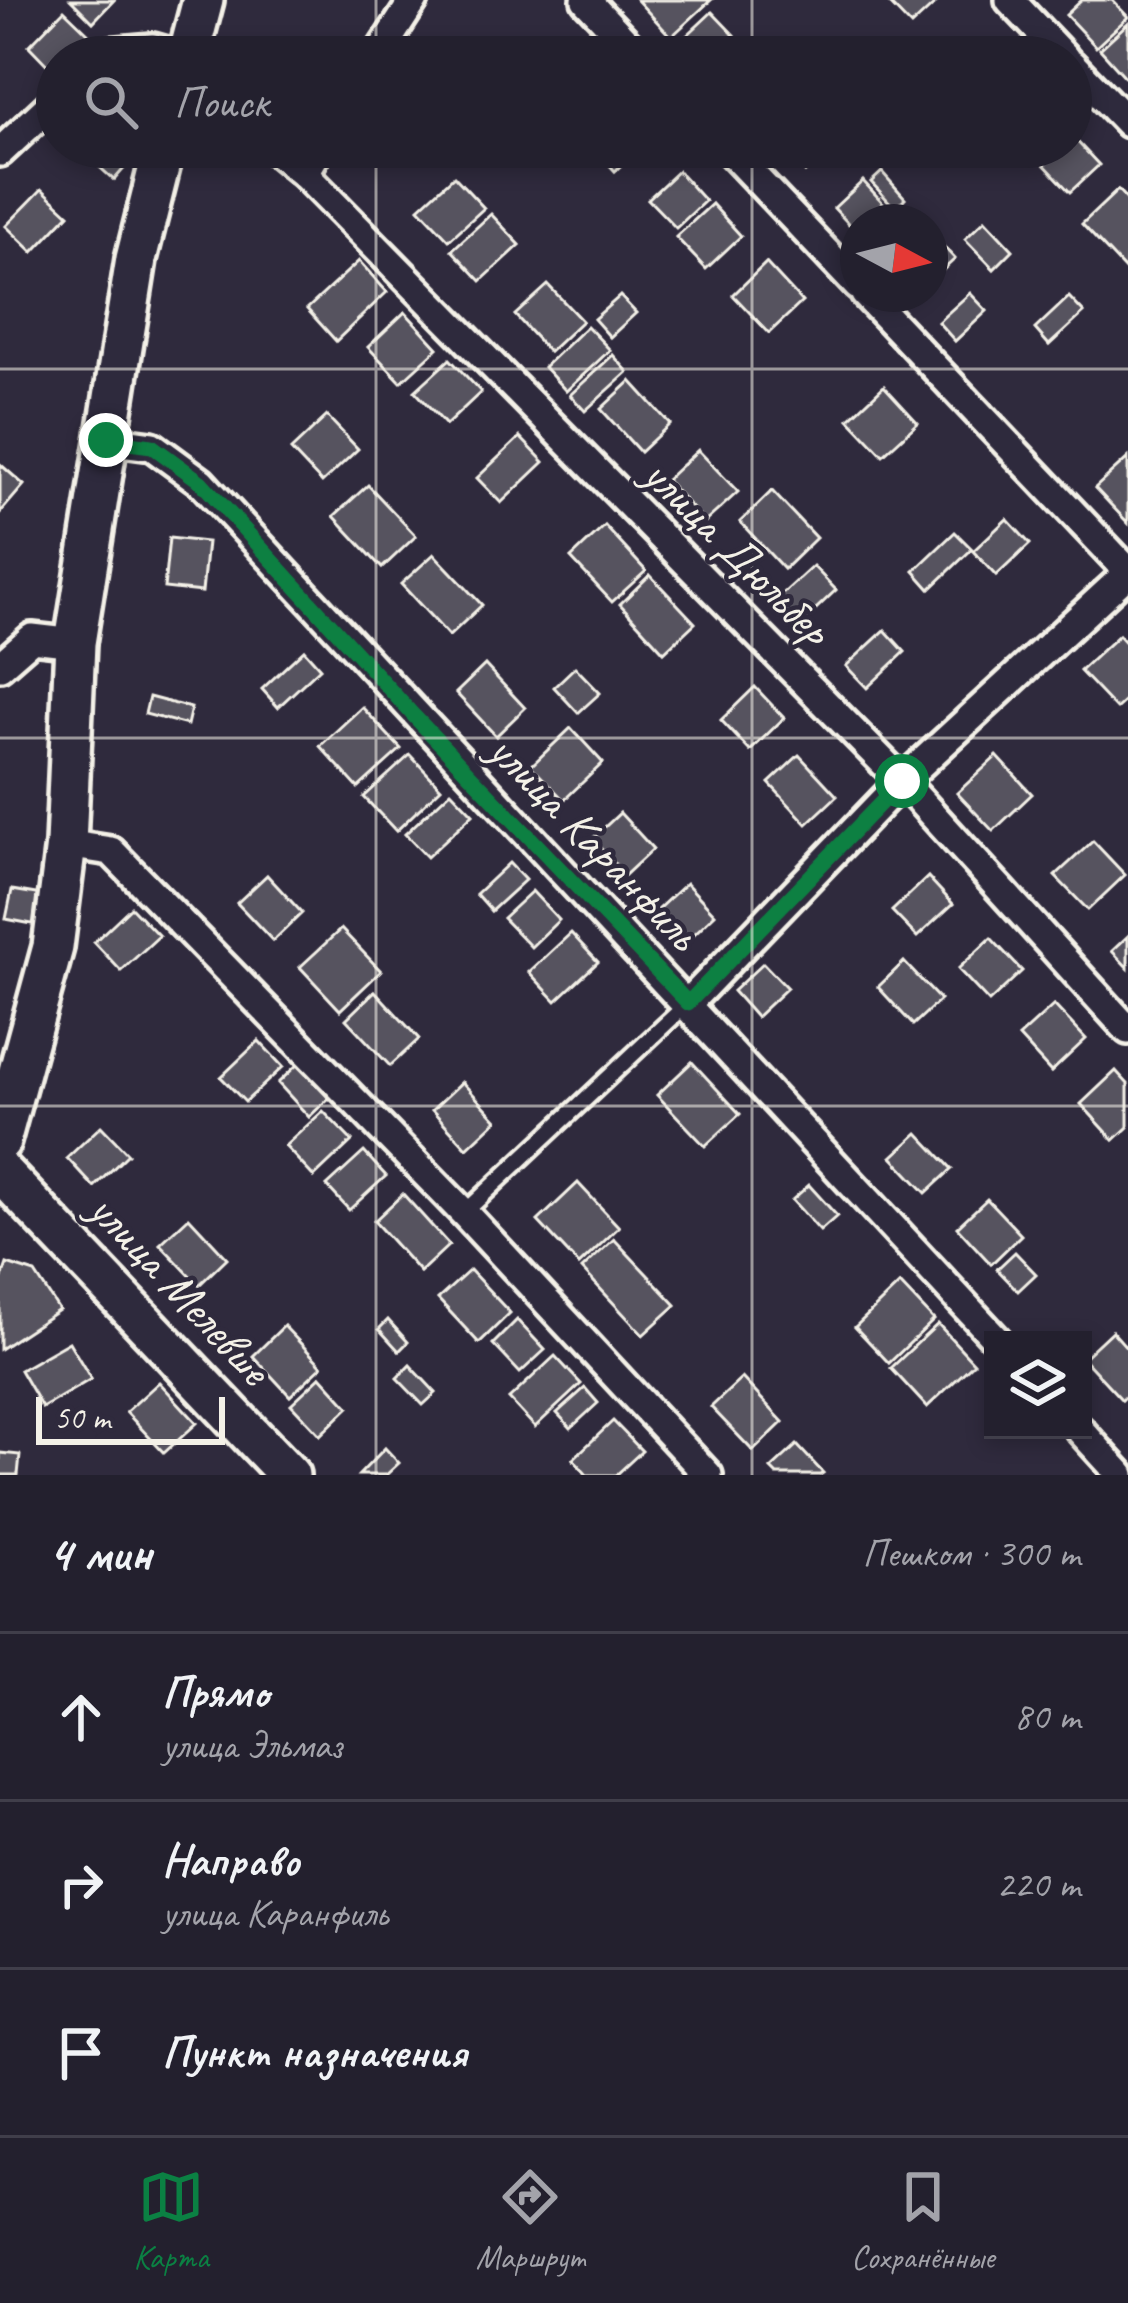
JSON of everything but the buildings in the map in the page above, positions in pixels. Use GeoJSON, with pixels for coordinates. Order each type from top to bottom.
{"type":"FeatureCollection","features":[{"type":"Feature","properties":{"kind":"street"},"geometry":{"type":"LineString","coordinates":[[192,36],[203,0]]}},
{"type":"Feature","properties":{"kind":"street"},"geometry":{"type":"LineString","coordinates":[[390,36],[414,0]]}},
{"type":"Feature","properties":{"kind":"street"},"geometry":{"type":"LineString","coordinates":[[586,0],[620,36]]}},
{"type":"Feature","properties":{"kind":"street"},"geometry":{"type":"LineString","coordinates":[[1010,0],[1044,36]]}},
{"type":"Feature","properties":{"kind":"street"},"geometry":{"type":"LineString","coordinates":[[1092,86],[1128,123]]}},
{"type":"Feature","properties":{"kind":"street"},"geometry":{"type":"LineString","coordinates":[[0,152],[36,119]]}},
{"type":"Feature","properties":{"kind":"street"},"geometry":{"type":"LineString","coordinates":[[0,1141],[53,947],[66,844],[75,643],[136,259],[159,168]]}},
{"type":"Feature","properties":{"kind":"street","name":"улица Дюльбер"},"geometry":{"type":"LineString","coordinates":[[297,168],[902,781],[1128,1030]]}},
{"type":"Feature","properties":{"kind":"street"},"geometry":{"type":"LineString","coordinates":[[304,174],[308,168]]}},
{"type":"Feature","properties":{"kind":"street"},"geometry":{"type":"LineString","coordinates":[[746,168],[840,267]]}},
{"type":"Feature","properties":{"kind":"street"},"geometry":{"type":"LineString","coordinates":[[688,1003],[902,781],[1128,572],[882,312]]}},
{"type":"Feature","properties":{"kind":"street","name":"улица Каранфиль"},"geometry":{"type":"LineString","coordinates":[[106,440],[152,446],[201,482],[989,1331]]}},
{"type":"Feature","properties":{"kind":"street"},"geometry":{"type":"LineString","coordinates":[[0,666],[32,638],[75,643]]}},
{"type":"Feature","properties":{"kind":"street"},"geometry":{"type":"LineString","coordinates":[[66,844],[110,851],[464,1213],[708,1475]]}},
{"type":"Feature","properties":{"kind":"street","name":"улица Мелевше"},"geometry":{"type":"LineString","coordinates":[[0,1171],[289,1475]]}},
{"type":"Feature","properties":{"kind":"street"},"geometry":{"type":"LineString","coordinates":[[1088,1439],[1121,1475]]}},
{"type":"Feature","properties":{"kind":"lane"},"geometry":{"type":"LineString","coordinates":[[464,1213],[688,1003]]}},
{"type":"Feature","properties":{"kind":"route"},"geometry":{"type":"LineString","coordinates":[[106,440],[152,446],[201,482],[414,716],[688,1003],[902,781]]}}]}
